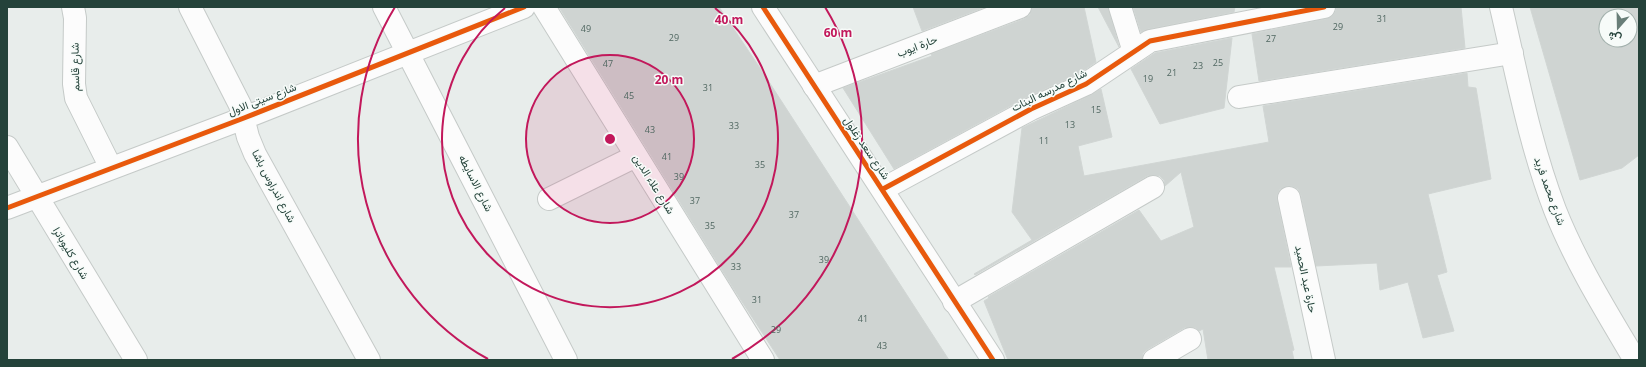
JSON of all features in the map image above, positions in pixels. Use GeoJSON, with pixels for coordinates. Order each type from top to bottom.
{"type":"FeatureCollection","features":[{"type":"Feature","properties":{"kind":"street","name":"شارع قاسم"},"geometry":{"type":"LineString","coordinates":[[73,7],[75,18],[74,84],[76,98],[111,168]]}},
{"type":"Feature","properties":{"kind":"street","name":"شارع اندراوس باشا"},"geometry":{"type":"LineString","coordinates":[[190,7],[240,104],[248,136],[256,154],[369,360]]}},
{"type":"Feature","properties":{"kind":"street","name":"شارع الاسايطه"},"geometry":{"type":"LineString","coordinates":[[384,7],[566,360]]}},
{"type":"Feature","properties":{"kind":"street","name":"شارع سيتى الاول"},"geometry":{"type":"LineString","coordinates":[[7,208],[244,118],[524,7]]}},
{"type":"Feature","properties":{"kind":"street","name":"شارع علاء الدين"},"geometry":{"type":"LineString","coordinates":[[544,7],[763,360]]}},
{"type":"Feature","properties":{"kind":"street","name":"شارع سعد زغلول"},"geometry":{"type":"LineString","coordinates":[[763,7],[954,302],[994,360]]}},
{"type":"Feature","properties":{"kind":"street","name":"حارة ايوب"},"geometry":{"type":"LineString","coordinates":[[814,86],[1020,7]]}},
{"type":"Feature","properties":{"kind":"street"},"geometry":{"type":"LineString","coordinates":[[1120,7],[1134,52]]}},
{"type":"Feature","properties":{"kind":"street","name":"شارع محمد فريد"},"geometry":{"type":"LineString","coordinates":[[1501,7],[1530,132],[1555,210],[1589,284],[1628,358]]}},
{"type":"Feature","properties":{"kind":"street","name":"شارع مدرسه البنات"},"geometry":{"type":"LineString","coordinates":[[882,189],[1031,109],[1086,84],[1150,41],[1319,8]]}},
{"type":"Feature","properties":{"kind":"street"},"geometry":{"type":"LineString","coordinates":[[1239,97],[1512,53]]}},
{"type":"Feature","properties":{"kind":"street","name":"شارع كليوباترا"},"geometry":{"type":"LineString","coordinates":[[7,147],[136,360]]}},
{"type":"Feature","properties":{"kind":"street"},"geometry":{"type":"LineString","coordinates":[[549,199],[636,156]]}},
{"type":"Feature","properties":{"kind":"street"},"geometry":{"type":"LineString","coordinates":[[954,302],[1154,187]]}},
{"type":"Feature","properties":{"kind":"street","name":"حارة عبد الحميد"},"geometry":{"type":"LineString","coordinates":[[1289,198],[1324,360]]}},
{"type":"Feature","properties":{"kind":"street"},"geometry":{"type":"LineString","coordinates":[[1154,360],[1190,339]]}},
{"type":"Feature","properties":{"kind":"building"},"geometry":{"type":"Polygon","coordinates":[[[559,7],[719,7],[949,360],[780,360],[735,291],[559,7]]]}},
{"type":"Feature","properties":{"kind":"building"},"geometry":{"type":"Polygon","coordinates":[[[913,7],[985,7],[922,31],[913,7]]]}},
{"type":"Feature","properties":{"kind":"building"},"geometry":{"type":"Polygon","coordinates":[[[1032,7],[1084,7],[1096,62],[1080,73],[1025,98],[894,169],[843,88],[932,56],[931,54],[1024,19],[1030,15],[1032,7]]]}},
{"type":"Feature","properties":{"kind":"building"},"geometry":{"type":"Polygon","coordinates":[[[1098,7],[1108,7],[1119,47],[1098,7]]]}},
{"type":"Feature","properties":{"kind":"building"},"geometry":{"type":"Polygon","coordinates":[[[1133,7],[1235,7],[1234,12],[1148,29],[1141,32],[1133,7]]]}},
{"type":"Feature","properties":{"kind":"building"},"geometry":{"type":"Polygon","coordinates":[[[1336,7],[1461,7],[1465,48],[1259,81],[1252,34],[1326,19],[1332,16],[1336,11],[1336,7]]]}},
{"type":"Feature","properties":{"kind":"building"},"geometry":{"type":"Polygon","coordinates":[[[1530,7],[1639,7],[1639,155],[1622,168],[1580,180],[1530,7]]]}},
{"type":"Feature","properties":{"kind":"building"},"geometry":{"type":"Polygon","coordinates":[[[1232,38],[1224,108],[1160,124],[1131,69],[1155,53],[1232,38]]]}},
{"type":"Feature","properties":{"kind":"building"},"geometry":{"type":"Polygon","coordinates":[[[1467,73],[1468,87],[1476,88],[1491,179],[1428,194],[1447,272],[1437,275],[1454,331],[1423,338],[1408,282],[1380,290],[1377,263],[1316,266],[1301,195],[1298,189],[1292,186],[1287,186],[1280,189],[1277,195],[1277,200],[1291,267],[1274,267],[1294,350],[1292,351],[1294,360],[1208,360],[1203,329],[1199,331],[1196,328],[1190,327],[1184,328],[1148,349],[1143,353],[1142,360],[1008,360],[984,301],[989,298],[988,297],[1139,210],[1161,241],[1194,227],[1181,172],[1165,186],[1164,180],[1160,176],[1147,176],[975,275],[974,274],[1032,240],[1012,212],[1022,128],[1101,89],[1112,137],[1078,146],[1084,176],[1269,142],[1263,106],[1467,73]]]}},
{"type":"Feature","properties":{"kind":"cycle path"},"geometry":{"type":"LineString","coordinates":[[7,208],[244,118],[524,7]]}},
{"type":"Feature","properties":{"kind":"cycle path"},"geometry":{"type":"LineString","coordinates":[[763,7],[993,360]]}},
{"type":"Feature","properties":{"kind":"cycle path"},"geometry":{"type":"LineString","coordinates":[[883,189],[1031,109],[1086,84],[1150,41],[1324,7]]}}]}
